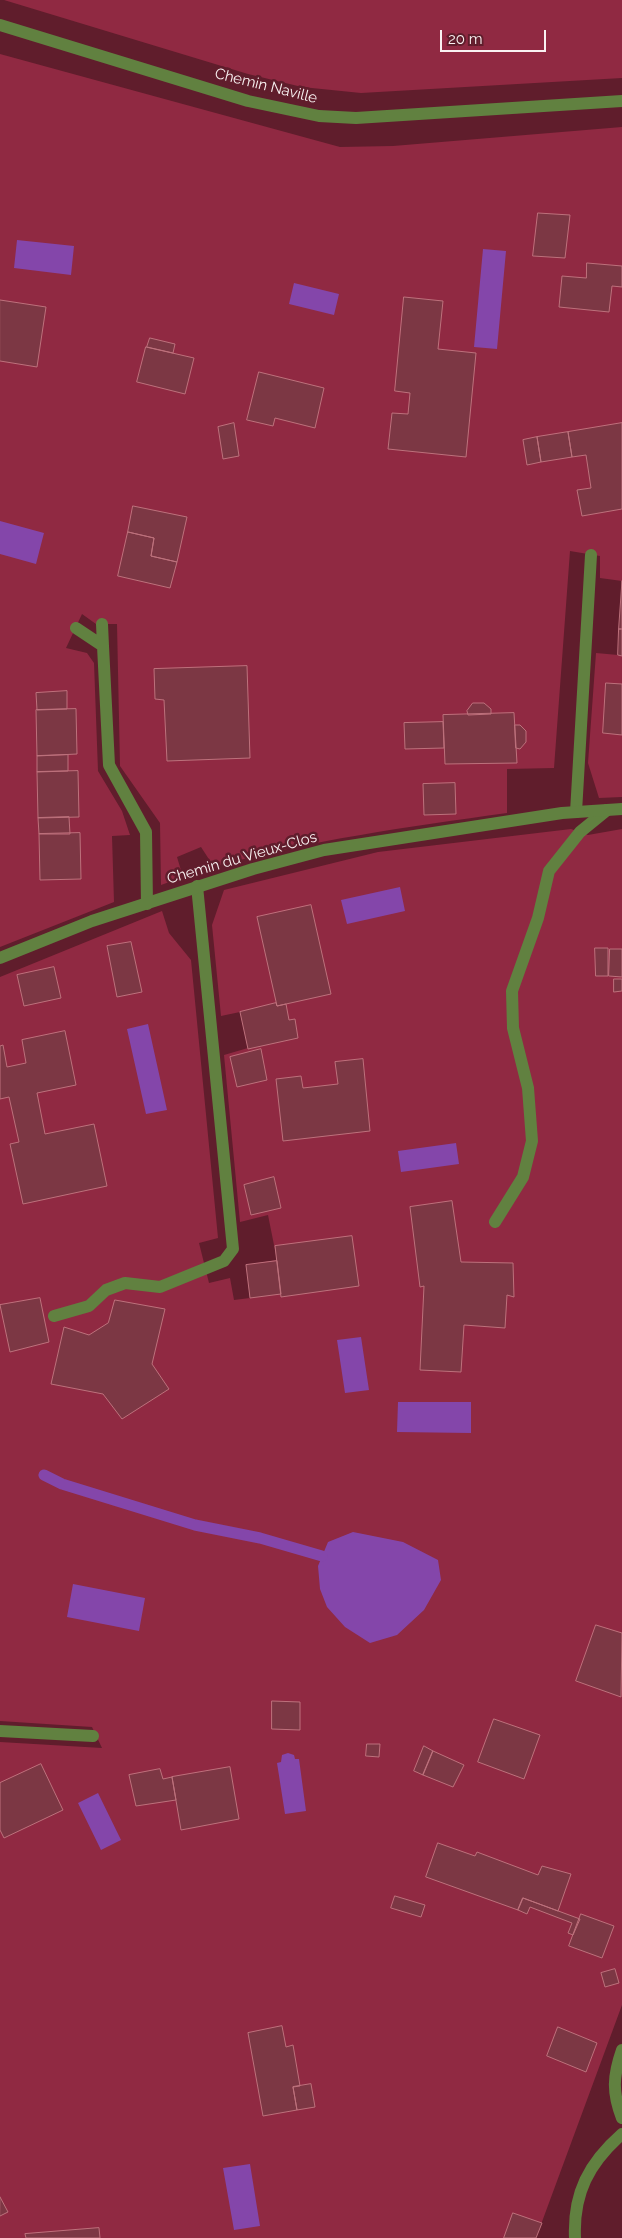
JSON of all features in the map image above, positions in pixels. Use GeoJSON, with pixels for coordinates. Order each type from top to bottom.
{"type":"FeatureCollection","features":[{"type":"Feature","properties":{"kind":"street","name":"Chemin Naville"},"geometry":{"type":"LineString","coordinates":[[0,25],[248,101],[319,116],[356,118],[622,101]]}},
{"type":"Feature","properties":{"kind":"street"},"geometry":{"type":"LineString","coordinates":[[576,812],[591,555]]}},
{"type":"Feature","properties":{"kind":"street"},"geometry":{"type":"LineString","coordinates":[[102,624],[109,765],[146,832],[147,904]]}},
{"type":"Feature","properties":{"kind":"street"},"geometry":{"type":"LineString","coordinates":[[76,628],[103,646]]}},
{"type":"Feature","properties":{"kind":"street","name":"Chemin du Vieux-Clos"},"geometry":{"type":"LineString","coordinates":[[0,958],[92,921],[253,868],[324,850],[445,830],[576,812],[622,809]]}},
{"type":"Feature","properties":{"kind":"street"},"geometry":{"type":"LineString","coordinates":[[495,1222],[523,1177],[532,1141],[528,1088],[513,1028],[512,991],[538,918],[549,871],[580,832],[608,810]]}},
{"type":"Feature","properties":{"kind":"street"},"geometry":{"type":"LineString","coordinates":[[54,1316],[89,1306],[106,1290],[125,1283],[160,1287],[224,1261],[233,1249],[197,886]]}},
{"type":"Feature","properties":{"kind":"street"},"geometry":{"type":"LineString","coordinates":[[0,1731],[93,1736]]}},
{"type":"Feature","properties":{"kind":"street"},"geometry":{"type":"LineString","coordinates":[[622,2050],[614,2070],[615,2100],[622,2118]]}},
{"type":"Feature","properties":{"kind":"street"},"geometry":{"type":"LineString","coordinates":[[575,2238],[574,2222],[582,2183],[602,2152],[622,2134]]}},
{"type":"Feature","properties":{"kind":"shaded area"},"geometry":{"type":"Polygon","coordinates":[[[4,0],[622,0],[622,78],[361,93],[302,87],[248,74],[4,0]]]}},
{"type":"Feature","properties":{"kind":"shaded area"},"geometry":{"type":"Polygon","coordinates":[[[0,54],[340,147],[393,146],[622,127],[622,581],[600,578],[600,556],[570,551],[554,768],[507,769],[507,813],[323,842],[214,867],[201,847],[177,857],[183,877],[161,885],[160,823],[120,766],[117,624],[96,624],[82,614],[66,648],[87,653],[94,663],[98,771],[122,811],[130,835],[112,836],[114,902],[0,947],[0,54]]]}},
{"type":"Feature","properties":{"kind":"shaded area"},"geometry":{"type":"Polygon","coordinates":[[[17,240],[74,246],[71,275],[14,268],[17,240]]]}},
{"type":"Feature","properties":{"kind":"shaded area"},"geometry":{"type":"Polygon","coordinates":[[[483,249],[506,251],[497,349],[474,347],[483,249]]]}},
{"type":"Feature","properties":{"kind":"shaded area"},"geometry":{"type":"Polygon","coordinates":[[[294,283],[339,294],[334,315],[289,304],[294,283]]]}},
{"type":"Feature","properties":{"kind":"shaded area"},"geometry":{"type":"Polygon","coordinates":[[[0,521],[44,533],[36,564],[0,554],[0,521]]]}},
{"type":"Feature","properties":{"kind":"shaded area"},"geometry":{"type":"Polygon","coordinates":[[[622,581],[622,797],[599,798],[588,763],[596,653],[618,655],[622,581]]]}},
{"type":"Feature","properties":{"kind":"shaded area"},"geometry":{"type":"Polygon","coordinates":[[[571,829],[588,835],[622,829],[622,2005],[536,2238],[0,2238],[0,1742],[102,1748],[92,1727],[0,1721],[0,977],[162,911],[169,933],[191,960],[218,1238],[199,1243],[209,1283],[230,1278],[234,1300],[250,1298],[246,1265],[277,1260],[268,1215],[240,1222],[224,1055],[248,1048],[240,1012],[221,1016],[212,925],[224,890],[378,852],[571,829]]]}},
{"type":"Feature","properties":{"kind":"shaded area"},"geometry":{"type":"Polygon","coordinates":[[[400,887],[405,911],[347,924],[341,900],[400,887]]]}},
{"type":"Feature","properties":{"kind":"shaded area"},"geometry":{"type":"Polygon","coordinates":[[[148,1024],[167,1110],[146,1114],[127,1029],[148,1024]]]}},
{"type":"Feature","properties":{"kind":"shaded area"},"geometry":{"type":"Polygon","coordinates":[[[456,1143],[459,1164],[401,1172],[398,1151],[456,1143]]]}},
{"type":"Feature","properties":{"kind":"shaded area"},"geometry":{"type":"Polygon","coordinates":[[[361,1337],[369,1390],[345,1393],[337,1340],[361,1337]]]}},
{"type":"Feature","properties":{"kind":"shaded area"},"geometry":{"type":"Polygon","coordinates":[[[398,1402],[471,1402],[471,1433],[397,1432],[398,1402]]]}},
{"type":"Feature","properties":{"kind":"shaded area"},"geometry":{"type":"Polygon","coordinates":[[[353,1532],[403,1542],[438,1560],[441,1580],[424,1610],[397,1635],[370,1643],[345,1627],[327,1607],[320,1589],[318,1566],[328,1542],[353,1532]]]}},
{"type":"Feature","properties":{"kind":"shaded area"},"geometry":{"type":"Polygon","coordinates":[[[73,1584],[145,1598],[139,1631],[67,1617],[73,1584]]]}},
{"type":"Feature","properties":{"kind":"shaded area"},"geometry":{"type":"Polygon","coordinates":[[[288,1753],[294,1755],[295,1759],[299,1759],[306,1811],[285,1814],[277,1763],[281,1762],[282,1755],[288,1753]]]}},
{"type":"Feature","properties":{"kind":"shaded area"},"geometry":{"type":"Polygon","coordinates":[[[98,1793],[121,1840],[101,1850],[78,1803],[98,1793]]]}},
{"type":"Feature","properties":{"kind":"shaded area"},"geometry":{"type":"Polygon","coordinates":[[[250,2164],[260,2226],[234,2230],[223,2168],[250,2164]]]}},
{"type":"Feature","properties":{"kind":"building"},"geometry":{"type":"Polygon","coordinates":[[[538,213],[570,215],[565,258],[533,256],[538,213]]]}},
{"type":"Feature","properties":{"kind":"building"},"geometry":{"type":"Polygon","coordinates":[[[587,263],[622,266],[622,287],[612,286],[609,312],[559,307],[562,276],[586,278],[587,263]]]}},
{"type":"Feature","properties":{"kind":"building"},"geometry":{"type":"Polygon","coordinates":[[[404,297],[443,301],[438,349],[476,353],[466,457],[388,449],[392,413],[408,414],[410,393],[395,391],[404,297]]]}},
{"type":"Feature","properties":{"kind":"building"},"geometry":{"type":"Polygon","coordinates":[[[0,300],[46,307],[37,367],[0,361],[0,300]]]}},
{"type":"Feature","properties":{"kind":"building"},"geometry":{"type":"Polygon","coordinates":[[[150,338],[175,344],[173,353],[147,347],[150,338]]]}},
{"type":"Feature","properties":{"kind":"building"},"geometry":{"type":"Polygon","coordinates":[[[146,347],[194,358],[185,394],[137,382],[146,347]]]}},
{"type":"Feature","properties":{"kind":"building"},"geometry":{"type":"Polygon","coordinates":[[[259,372],[324,388],[315,428],[275,418],[273,426],[247,420],[259,372]]]}},
{"type":"Feature","properties":{"kind":"building"},"geometry":{"type":"Polygon","coordinates":[[[234,423],[239,456],[223,459],[218,427],[234,423]]]}},
{"type":"Feature","properties":{"kind":"building"},"geometry":{"type":"Polygon","coordinates":[[[622,423],[622,509],[582,516],[577,490],[591,488],[586,455],[572,457],[568,432],[622,423]]]}},
{"type":"Feature","properties":{"kind":"building"},"geometry":{"type":"Polygon","coordinates":[[[568,432],[572,457],[541,462],[537,437],[568,432]]]}},
{"type":"Feature","properties":{"kind":"building"},"geometry":{"type":"Polygon","coordinates":[[[537,437],[541,462],[527,465],[523,440],[537,437]]]}},
{"type":"Feature","properties":{"kind":"building"},"geometry":{"type":"Polygon","coordinates":[[[133,506],[187,517],[177,562],[151,556],[154,538],[128,532],[133,506]]]}},
{"type":"Feature","properties":{"kind":"building"},"geometry":{"type":"Polygon","coordinates":[[[128,532],[154,538],[151,556],[177,562],[170,588],[118,576],[128,532]]]}},
{"type":"Feature","properties":{"kind":"building"},"geometry":{"type":"Polygon","coordinates":[[[622,581],[622,629],[619,629],[622,581]]]}},
{"type":"Feature","properties":{"kind":"building"},"geometry":{"type":"Polygon","coordinates":[[[619,629],[622,629],[622,656],[618,655],[619,629]]]}},
{"type":"Feature","properties":{"kind":"building"},"geometry":{"type":"Polygon","coordinates":[[[247,666],[250,758],[167,761],[164,700],[155,699],[154,669],[247,666]]]}},
{"type":"Feature","properties":{"kind":"building"},"geometry":{"type":"Polygon","coordinates":[[[606,683],[622,684],[622,735],[603,733],[606,683]]]}},
{"type":"Feature","properties":{"kind":"building"},"geometry":{"type":"Polygon","coordinates":[[[67,691],[67,709],[37,710],[36,693],[67,691]]]}},
{"type":"Feature","properties":{"kind":"building"},"geometry":{"type":"Polygon","coordinates":[[[473,703],[484,703],[491,709],[491,714],[468,715],[467,711],[473,703]]]}},
{"type":"Feature","properties":{"kind":"building"},"geometry":{"type":"Polygon","coordinates":[[[76,709],[77,754],[37,756],[36,710],[76,709]]]}},
{"type":"Feature","properties":{"kind":"building"},"geometry":{"type":"Polygon","coordinates":[[[514,713],[517,763],[445,764],[443,715],[514,713]]]}},
{"type":"Feature","properties":{"kind":"building"},"geometry":{"type":"Polygon","coordinates":[[[443,722],[444,748],[405,749],[404,723],[443,722]]]}},
{"type":"Feature","properties":{"kind":"building"},"geometry":{"type":"Polygon","coordinates":[[[515,725],[520,725],[526,731],[526,742],[520,749],[516,748],[515,725]]]}},
{"type":"Feature","properties":{"kind":"building"},"geometry":{"type":"Polygon","coordinates":[[[68,755],[68,771],[37,772],[37,756],[68,755]]]}},
{"type":"Feature","properties":{"kind":"building"},"geometry":{"type":"Polygon","coordinates":[[[78,771],[79,817],[38,818],[37,772],[78,771]]]}},
{"type":"Feature","properties":{"kind":"building"},"geometry":{"type":"Polygon","coordinates":[[[455,783],[456,814],[424,815],[423,784],[455,783]]]}},
{"type":"Feature","properties":{"kind":"building"},"geometry":{"type":"Polygon","coordinates":[[[69,817],[70,834],[39,834],[38,818],[69,817]]]}},
{"type":"Feature","properties":{"kind":"building"},"geometry":{"type":"Polygon","coordinates":[[[80,833],[81,879],[40,880],[39,834],[80,833]]]}},
{"type":"Feature","properties":{"kind":"building"},"geometry":{"type":"Polygon","coordinates":[[[311,905],[331,994],[277,1006],[257,917],[311,905]]]}},
{"type":"Feature","properties":{"kind":"building"},"geometry":{"type":"Polygon","coordinates":[[[131,942],[142,992],[117,997],[107,946],[131,942]]]}},
{"type":"Feature","properties":{"kind":"building"},"geometry":{"type":"Polygon","coordinates":[[[595,948],[608,948],[608,976],[596,976],[595,948]]]}},
{"type":"Feature","properties":{"kind":"building"},"geometry":{"type":"Polygon","coordinates":[[[610,949],[622,949],[622,977],[609,976],[610,949]]]}},
{"type":"Feature","properties":{"kind":"building"},"geometry":{"type":"Polygon","coordinates":[[[54,967],[61,998],[24,1006],[17,975],[54,967]]]}},
{"type":"Feature","properties":{"kind":"building"},"geometry":{"type":"Polygon","coordinates":[[[614,979],[622,979],[622,991],[614,992],[614,979]]]}},
{"type":"Feature","properties":{"kind":"building"},"geometry":{"type":"Polygon","coordinates":[[[276,1003],[277,1006],[286,1004],[289,1020],[295,1019],[298,1038],[248,1049],[240,1012],[276,1003]]]}},
{"type":"Feature","properties":{"kind":"building"},"geometry":{"type":"Polygon","coordinates":[[[65,1031],[76,1085],[37,1093],[45,1134],[94,1124],[107,1186],[23,1204],[10,1144],[19,1142],[9,1097],[0,1099],[0,1046],[3,1045],[7,1067],[26,1063],[22,1040],[65,1031]]]}},
{"type":"Feature","properties":{"kind":"building"},"geometry":{"type":"Polygon","coordinates":[[[261,1049],[267,1080],[237,1087],[230,1057],[261,1049]]]}},
{"type":"Feature","properties":{"kind":"building"},"geometry":{"type":"Polygon","coordinates":[[[363,1059],[370,1131],[283,1141],[276,1079],[301,1076],[303,1088],[338,1084],[335,1062],[363,1059]]]}},
{"type":"Feature","properties":{"kind":"building"},"geometry":{"type":"Polygon","coordinates":[[[274,1177],[281,1208],[251,1215],[244,1185],[274,1177]]]}},
{"type":"Feature","properties":{"kind":"building"},"geometry":{"type":"Polygon","coordinates":[[[452,1201],[461,1262],[513,1263],[514,1297],[507,1295],[505,1328],[464,1325],[461,1372],[420,1370],[424,1286],[420,1287],[410,1207],[452,1201]]]}},
{"type":"Feature","properties":{"kind":"building"},"geometry":{"type":"Polygon","coordinates":[[[352,1236],[359,1286],[281,1297],[275,1246],[352,1236]]]}},
{"type":"Feature","properties":{"kind":"building"},"geometry":{"type":"Polygon","coordinates":[[[277,1261],[281,1294],[250,1298],[246,1265],[277,1261]]]}},
{"type":"Feature","properties":{"kind":"building"},"geometry":{"type":"Polygon","coordinates":[[[40,1298],[49,1342],[10,1352],[0,1305],[40,1298]]]}},
{"type":"Feature","properties":{"kind":"building"},"geometry":{"type":"Polygon","coordinates":[[[115,1300],[165,1309],[152,1364],[169,1389],[122,1419],[103,1394],[51,1384],[64,1327],[89,1335],[108,1323],[115,1300]]]}},
{"type":"Feature","properties":{"kind":"building"},"geometry":{"type":"Polygon","coordinates":[[[596,1625],[622,1633],[621,1697],[576,1681],[596,1625]]]}},
{"type":"Feature","properties":{"kind":"building"},"geometry":{"type":"Polygon","coordinates":[[[272,1701],[300,1702],[300,1730],[272,1729],[272,1701]]]}},
{"type":"Feature","properties":{"kind":"building"},"geometry":{"type":"Polygon","coordinates":[[[494,1719],[540,1735],[524,1779],[478,1762],[494,1719]]]}},
{"type":"Feature","properties":{"kind":"building"},"geometry":{"type":"Polygon","coordinates":[[[367,1744],[380,1744],[379,1757],[366,1756],[367,1744]]]}},
{"type":"Feature","properties":{"kind":"building"},"geometry":{"type":"Polygon","coordinates":[[[424,1746],[433,1751],[423,1775],[414,1771],[424,1746]]]}},
{"type":"Feature","properties":{"kind":"building"},"geometry":{"type":"Polygon","coordinates":[[[433,1751],[464,1765],[453,1787],[423,1775],[433,1751]]]}},
{"type":"Feature","properties":{"kind":"building"},"geometry":{"type":"Polygon","coordinates":[[[41,1764],[63,1810],[4,1838],[0,1830],[0,1783],[41,1764]]]}},
{"type":"Feature","properties":{"kind":"building"},"geometry":{"type":"Polygon","coordinates":[[[230,1767],[239,1819],[181,1830],[172,1777],[230,1767]]]}},
{"type":"Feature","properties":{"kind":"building"},"geometry":{"type":"Polygon","coordinates":[[[160,1769],[163,1779],[172,1777],[176,1800],[136,1806],[129,1775],[160,1769]]]}},
{"type":"Feature","properties":{"kind":"building"},"geometry":{"type":"Polygon","coordinates":[[[438,1843],[475,1856],[477,1852],[538,1875],[542,1866],[571,1874],[558,1911],[523,1898],[518,1910],[426,1877],[438,1843]]]}},
{"type":"Feature","properties":{"kind":"building"},"geometry":{"type":"Polygon","coordinates":[[[395,1896],[425,1905],[421,1917],[391,1908],[395,1896]]]}},
{"type":"Feature","properties":{"kind":"building"},"geometry":{"type":"Polygon","coordinates":[[[523,1898],[580,1919],[573,1935],[568,1933],[572,1923],[530,1907],[527,1914],[518,1910],[523,1898]]]}},
{"type":"Feature","properties":{"kind":"building"},"geometry":{"type":"Polygon","coordinates":[[[581,1914],[614,1926],[602,1958],[569,1946],[581,1914]]]}},
{"type":"Feature","properties":{"kind":"building"},"geometry":{"type":"Polygon","coordinates":[[[615,1969],[619,1983],[605,1987],[601,1973],[615,1969]]]}},
{"type":"Feature","properties":{"kind":"building"},"geometry":{"type":"Polygon","coordinates":[[[282,2026],[286,2047],[293,2045],[300,2086],[293,2087],[297,2110],[263,2116],[248,2033],[282,2026]]]}},
{"type":"Feature","properties":{"kind":"building"},"geometry":{"type":"Polygon","coordinates":[[[558,2027],[597,2043],[586,2072],[547,2056],[558,2027]]]}},
{"type":"Feature","properties":{"kind":"building"},"geometry":{"type":"Polygon","coordinates":[[[311,2084],[315,2107],[297,2110],[293,2087],[311,2084]]]}},
{"type":"Feature","properties":{"kind":"building"},"geometry":{"type":"Polygon","coordinates":[[[0,2197],[8,2212],[0,2216],[0,2197]]]}},
{"type":"Feature","properties":{"kind":"building"},"geometry":{"type":"Polygon","coordinates":[[[513,2213],[542,2223],[536,2238],[504,2238],[513,2213]]]}},
{"type":"Feature","properties":{"kind":"building"},"geometry":{"type":"Polygon","coordinates":[[[99,2228],[100,2238],[26,2238],[25,2234],[99,2228]]]}},
{"type":"Feature","properties":{"kind":"waterway"},"geometry":{"type":"LineString","coordinates":[[44,1475],[62,1484],[195,1525],[260,1538],[322,1556]]}}]}
